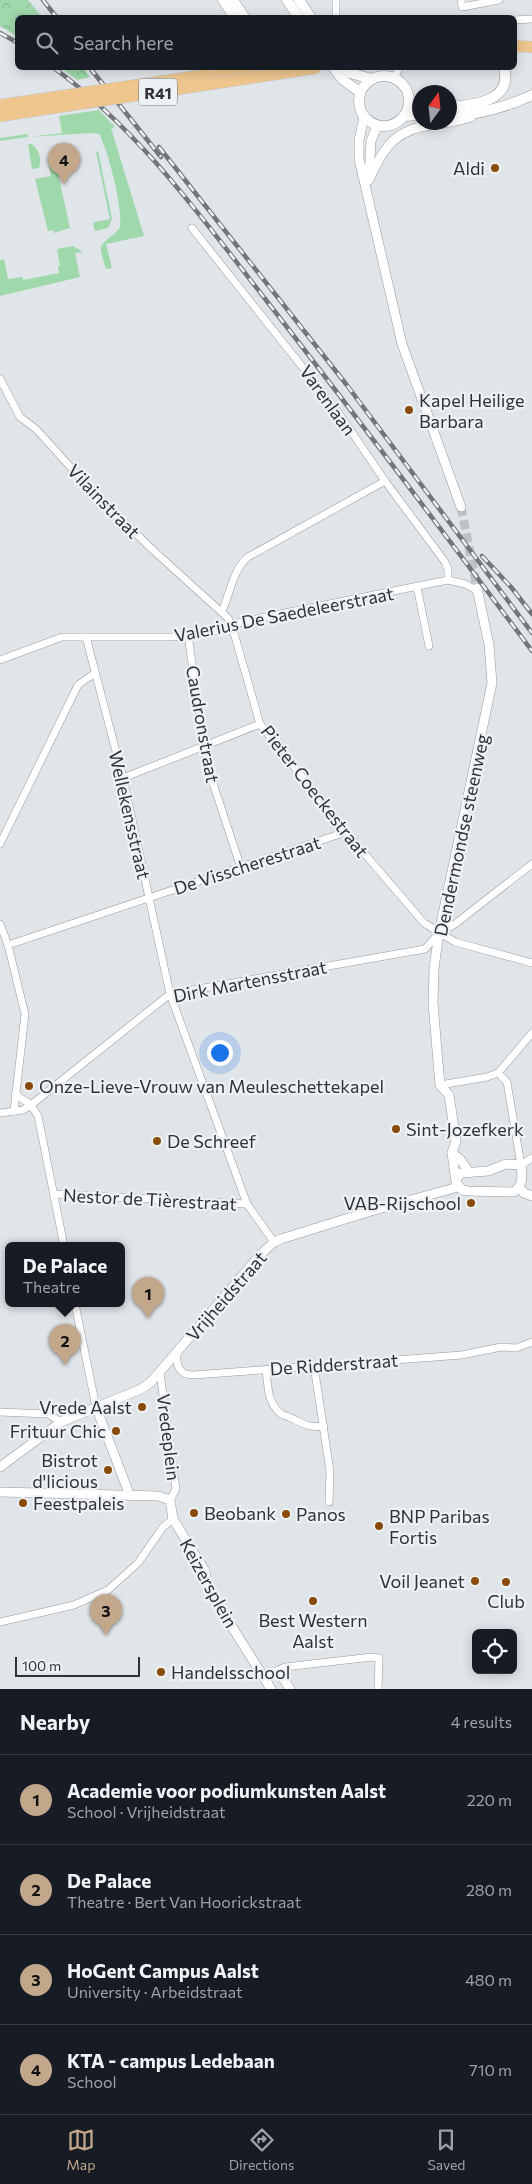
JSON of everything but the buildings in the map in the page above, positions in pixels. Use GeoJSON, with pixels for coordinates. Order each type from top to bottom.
{"type":"FeatureCollection","features":[{"type":"Feature","properties":{"kind":"main road"},"geometry":{"type":"LineString","coordinates":[[223,0],[233,15]]}},
{"type":"Feature","properties":{"kind":"main road"},"geometry":{"type":"LineString","coordinates":[[234,0],[243,15]]}},
{"type":"Feature","properties":{"kind":"main road"},"geometry":{"type":"LineString","coordinates":[[287,0],[297,15]]}},
{"type":"Feature","properties":{"kind":"main road"},"geometry":{"type":"LineString","coordinates":[[302,1],[309,15]]}},
{"type":"Feature","properties":{"kind":"main road"},"geometry":{"type":"LineString","coordinates":[[517,39],[532,39]]}},
{"type":"Feature","properties":{"kind":"main road"},"geometry":{"type":"LineString","coordinates":[[517,46],[532,47]]}},
{"type":"Feature","properties":{"kind":"main road"},"geometry":{"type":"LineString","coordinates":[[206,75],[220,70]]}},
{"type":"Feature","properties":{"kind":"main road","name":"R41"},"geometry":{"type":"LineString","coordinates":[[0,105],[206,75],[214,76],[255,70]]}},
{"type":"Feature","properties":{"kind":"main road","name":"R41"},"geometry":{"type":"LineString","coordinates":[[0,116],[303,70]]}},
{"type":"Feature","properties":{"kind":"main road"},"geometry":{"type":"LineString","coordinates":[[336,70],[343,80],[360,92]]}},
{"type":"Feature","properties":{"kind":"main road"},"geometry":{"type":"LineString","coordinates":[[348,70],[350,73],[372,79]]}},
{"type":"Feature","properties":{"kind":"main road"},"geometry":{"type":"LineString","coordinates":[[457,106],[497,96],[506,81],[504,70]]}},
{"type":"Feature","properties":{"kind":"main road"},"geometry":{"type":"LineString","coordinates":[[384,76],[394,78],[404,86],[409,103],[404,116],[394,124],[377,126],[364,117],[359,106],[360,92],[363,86],[372,79],[384,76]]}},
{"type":"Feature","properties":{"kind":"main road"},"geometry":{"type":"LineString","coordinates":[[457,116],[499,109],[532,95]]}},
{"type":"Feature","properties":{"kind":"main road"},"geometry":{"type":"LineString","coordinates":[[408,97],[412,99]]}},
{"type":"Feature","properties":{"kind":"main road"},"geometry":{"type":"LineString","coordinates":[[404,116],[412,116]]}},
{"type":"Feature","properties":{"kind":"street"},"geometry":{"type":"LineString","coordinates":[[336,0],[336,15]]}},
{"type":"Feature","properties":{"kind":"street"},"geometry":{"type":"LineString","coordinates":[[461,0],[462,7],[499,0]]}},
{"type":"Feature","properties":{"kind":"street"},"geometry":{"type":"LineString","coordinates":[[517,20],[532,20]]}},
{"type":"Feature","properties":{"kind":"street"},"geometry":{"type":"LineString","coordinates":[[394,78],[397,70]]}},
{"type":"Feature","properties":{"kind":"street"},"geometry":{"type":"LineString","coordinates":[[369,180],[378,159],[388,144],[398,136],[422,126],[452,123],[478,114]]}},
{"type":"Feature","properties":{"kind":"street"},"geometry":{"type":"LineString","coordinates":[[364,117],[358,145],[364,186],[370,202],[402,344],[461,507]]}},
{"type":"Feature","properties":{"kind":"street"},"geometry":{"type":"LineString","coordinates":[[370,202],[370,147],[377,126]]}},
{"type":"Feature","properties":{"kind":"street","name":"Varenlaan"},"geometry":{"type":"LineString","coordinates":[[192,228],[338,412],[384,481],[445,562],[448,569],[448,580]]}},
{"type":"Feature","properties":{"kind":"street","name":"Vilainstraat"},"geometry":{"type":"LineString","coordinates":[[0,379],[20,417],[36,429],[94,493],[155,552],[222,611],[232,626]]}},
{"type":"Feature","properties":{"kind":"street"},"geometry":{"type":"LineString","coordinates":[[222,611],[241,563],[384,481]]}},
{"type":"Feature","properties":{"kind":"street","name":"Valerius De Saedeleerstraat"},"geometry":{"type":"LineString","coordinates":[[0,660],[62,637],[155,638],[188,635],[226,629],[265,617],[448,580],[478,589]]}},
{"type":"Feature","properties":{"kind":"street"},"geometry":{"type":"LineString","coordinates":[[417,586],[429,646]]}},
{"type":"Feature","properties":{"kind":"street","name":"Dendermondse steenweg"},"geometry":{"type":"LineString","coordinates":[[440,1085],[433,1003],[434,968],[439,933],[492,683],[489,645],[478,589]]}},
{"type":"Feature","properties":{"kind":"street","name":"Pieter Coeckestraat"},"geometry":{"type":"LineString","coordinates":[[232,626],[260,724],[346,832],[424,923],[455,942],[532,963]]}},
{"type":"Feature","properties":{"kind":"street","name":"Caudronstraat"},"geometry":{"type":"LineString","coordinates":[[188,635],[204,747],[211,777],[241,868]]}},
{"type":"Feature","properties":{"kind":"street","name":"Wellekensstraat"},"geometry":{"type":"LineString","coordinates":[[86,637],[123,778],[170,994],[246,1204],[274,1242]]}},
{"type":"Feature","properties":{"kind":"street"},"geometry":{"type":"LineString","coordinates":[[0,844],[78,685],[95,672]]}},
{"type":"Feature","properties":{"kind":"street"},"geometry":{"type":"LineString","coordinates":[[123,778],[260,724]]}},
{"type":"Feature","properties":{"kind":"street","name":"De Visscherestraat"},"geometry":{"type":"LineString","coordinates":[[8,945],[346,832]]}},
{"type":"Feature","properties":{"kind":"street","name":"Dirk Martensstraat"},"geometry":{"type":"LineString","coordinates":[[0,1113],[23,1110],[31,1105],[170,994],[425,949],[439,933],[455,924],[532,864]]}},
{"type":"Feature","properties":{"kind":"street"},"geometry":{"type":"LineString","coordinates":[[0,924],[8,945],[25,1014],[14,1111]]}},
{"type":"Feature","properties":{"kind":"street"},"geometry":{"type":"LineString","coordinates":[[440,1085],[488,1077],[498,1073],[532,1033]]}},
{"type":"Feature","properties":{"kind":"street"},"geometry":{"type":"LineString","coordinates":[[440,1085],[449,1095],[456,1141],[452,1153],[457,1182],[462,1190],[514,1192],[519,1188],[522,1178],[521,1164],[507,1082],[498,1073]]}},
{"type":"Feature","properties":{"kind":"street"},"geometry":{"type":"LineString","coordinates":[[15,1094],[31,1105],[38,1116],[63,1242]]}},
{"type":"Feature","properties":{"kind":"street"},"geometry":{"type":"LineString","coordinates":[[452,1153],[460,1159],[468,1172]]}},
{"type":"Feature","properties":{"kind":"street"},"geometry":{"type":"LineString","coordinates":[[457,1182],[461,1173],[488,1171],[506,1164],[521,1164],[532,1158]]}},
{"type":"Feature","properties":{"kind":"street","name":"Vrijheidstraat"},"geometry":{"type":"LineString","coordinates":[[0,1467],[61,1422],[141,1389],[160,1373],[261,1254],[274,1242],[457,1182]]}},
{"type":"Feature","properties":{"kind":"street"},"geometry":{"type":"LineString","coordinates":[[519,1188],[524,1193],[532,1196]]}},
{"type":"Feature","properties":{"kind":"street","name":"Nestor de Tièrestraat"},"geometry":{"type":"LineString","coordinates":[[53,1194],[246,1204]]}},
{"type":"Feature","properties":{"kind":"street"},"geometry":{"type":"LineString","coordinates":[[76,1307],[96,1407],[130,1496]]}},
{"type":"Feature","properties":{"kind":"street","name":"De Ridderstraat"},"geometry":{"type":"LineString","coordinates":[[177,1353],[178,1367],[189,1375],[462,1355],[508,1347],[516,1348],[532,1342]]}},
{"type":"Feature","properties":{"kind":"street"},"geometry":{"type":"LineString","coordinates":[[314,1366],[330,1471],[329,1502]]}},
{"type":"Feature","properties":{"kind":"street"},"geometry":{"type":"LineString","coordinates":[[266,1369],[269,1394],[273,1405],[282,1414],[302,1425],[324,1426]]}},
{"type":"Feature","properties":{"kind":"street","name":"Vredeplein"},"geometry":{"type":"LineString","coordinates":[[160,1373],[176,1489],[170,1500]]}},
{"type":"Feature","properties":{"kind":"street"},"geometry":{"type":"LineString","coordinates":[[0,1412],[48,1414],[61,1422]]}},
{"type":"Feature","properties":{"kind":"street"},"geometry":{"type":"LineString","coordinates":[[0,1492],[158,1496],[170,1500]]}},
{"type":"Feature","properties":{"kind":"street","name":"Keizersplein"},"geometry":{"type":"LineString","coordinates":[[170,1500],[173,1519],[205,1571],[207,1587],[269,1676],[271,1689]]}},
{"type":"Feature","properties":{"kind":"street"},"geometry":{"type":"LineString","coordinates":[[0,1622],[74,1605],[108,1590],[138,1563],[163,1527],[173,1519]]}},
{"type":"Feature","properties":{"kind":"street"},"geometry":{"type":"LineString","coordinates":[[269,1676],[285,1667],[379,1658],[378,1689]]}},
{"type":"Feature","properties":{"kind":"street","name":"Keizersplein"},"geometry":{"type":"LineString","coordinates":[[269,1676],[280,1674],[290,1689]]}},
{"type":"Feature","properties":{"kind":"green space"},"geometry":{"type":"Polygon","coordinates":[[[0,0],[28,0],[40,15],[15,15],[15,35],[0,26],[0,0]]]}},
{"type":"Feature","properties":{"kind":"green space"},"geometry":{"type":"Polygon","coordinates":[[[64,70],[85,70],[90,77],[77,80],[64,70]]]}},
{"type":"Feature","properties":{"kind":"green space"},"geometry":{"type":"Polygon","coordinates":[[[99,110],[115,127],[111,128],[144,236],[106,244],[112,268],[106,269],[101,249],[104,243],[119,229],[120,210],[111,167],[99,134],[28,137],[62,133],[59,116],[99,110]]]}},
{"type":"Feature","properties":{"kind":"green space"},"geometry":{"type":"Polygon","coordinates":[[[27,134],[28,137],[0,141],[0,138],[27,134]]]}},
{"type":"Feature","properties":{"kind":"green space"},"geometry":{"type":"Polygon","coordinates":[[[28,144],[32,144],[38,152],[40,158],[39,168],[32,169],[28,144]]]}},
{"type":"Feature","properties":{"kind":"green space"},"geometry":{"type":"Polygon","coordinates":[[[98,151],[112,219],[108,228],[95,231],[93,224],[95,222],[110,219],[96,152],[98,151]]]}},
{"type":"Feature","properties":{"kind":"green space"},"geometry":{"type":"Polygon","coordinates":[[[55,160],[70,228],[54,233],[53,230],[48,231],[35,179],[51,176],[49,165],[55,160]]]}},
{"type":"Feature","properties":{"kind":"green space"},"geometry":{"type":"Polygon","coordinates":[[[73,246],[83,252],[75,253],[80,277],[0,296],[0,260],[4,259],[8,279],[22,277],[23,280],[59,273],[58,266],[60,266],[57,249],[73,246]]]}},
{"type":"Feature","properties":{"kind":"tunnel"},"geometry":{"type":"LineString","coordinates":[[461,507],[477,588]]}},
{"type":"Feature","properties":{"kind":"railway"},"geometry":{"type":"LineString","coordinates":[[43,0],[55,15]]}},
{"type":"Feature","properties":{"kind":"railway"},"geometry":{"type":"LineString","coordinates":[[0,33],[15,41]]}},
{"type":"Feature","properties":{"kind":"railway"},"geometry":{"type":"LineString","coordinates":[[56,70],[114,119],[168,176],[333,387],[532,651]]}},
{"type":"Feature","properties":{"kind":"railway"},"geometry":{"type":"LineString","coordinates":[[92,70],[161,157]]}},
{"type":"Feature","properties":{"kind":"railway"},"geometry":{"type":"LineString","coordinates":[[159,147],[346,384],[532,633]]}},
{"type":"Feature","properties":{"kind":"railway"},"geometry":{"type":"LineString","coordinates":[[482,556],[511,587],[532,614]]}},
{"type":"Feature","properties":{"kind":"place","name":"Aldi"},"geometry":{"type":"Point","coordinates":[495,168]}},
{"type":"Feature","properties":{"kind":"place","name":"KTA - campus Ledebaan"},"geometry":{"type":"Point","coordinates":[64,184]}},
{"type":"Feature","properties":{"kind":"place","name":"Kapel Heilige Barbara"},"geometry":{"type":"Point","coordinates":[409,410]}},
{"type":"Feature","properties":{"kind":"place","name":"Onze-Lieve-Vrouw van Meuleschettekapel"},"geometry":{"type":"Point","coordinates":[29,1086]}},
{"type":"Feature","properties":{"kind":"place","name":"Sint-Jozefkerk"},"geometry":{"type":"Point","coordinates":[396,1129]}},
{"type":"Feature","properties":{"kind":"place","name":"De Schreef"},"geometry":{"type":"Point","coordinates":[157,1141]}},
{"type":"Feature","properties":{"kind":"place","name":"VAB-Rijschool"},"geometry":{"type":"Point","coordinates":[471,1203]}},
{"type":"Feature","properties":{"kind":"place","name":"Academie voor podiumkunsten Aalst"},"geometry":{"type":"Point","coordinates":[148,1318]}},
{"type":"Feature","properties":{"kind":"place","name":"De Palace"},"geometry":{"type":"Point","coordinates":[65,1365]}},
{"type":"Feature","properties":{"kind":"place","name":"Vrede Aalst"},"geometry":{"type":"Point","coordinates":[142,1407]}},
{"type":"Feature","properties":{"kind":"place","name":"Frituur Chic"},"geometry":{"type":"Point","coordinates":[116,1431]}},
{"type":"Feature","properties":{"kind":"place","name":"Bistrot d'licious"},"geometry":{"type":"Point","coordinates":[108,1470]}},
{"type":"Feature","properties":{"kind":"place","name":"Feestpaleis"},"geometry":{"type":"Point","coordinates":[23,1503]}},
{"type":"Feature","properties":{"kind":"place","name":"Beobank"},"geometry":{"type":"Point","coordinates":[194,1513]}},
{"type":"Feature","properties":{"kind":"place","name":"Panos"},"geometry":{"type":"Point","coordinates":[286,1514]}},
{"type":"Feature","properties":{"kind":"place","name":"BNP Paribas Fortis"},"geometry":{"type":"Point","coordinates":[379,1526]}},
{"type":"Feature","properties":{"kind":"place","name":"Voil Jeanet"},"geometry":{"type":"Point","coordinates":[475,1581]}},
{"type":"Feature","properties":{"kind":"place","name":"Club"},"geometry":{"type":"Point","coordinates":[506,1582]}},
{"type":"Feature","properties":{"kind":"place","name":"Best Western Aalst"},"geometry":{"type":"Point","coordinates":[313,1601]}},
{"type":"Feature","properties":{"kind":"place","name":"HoGent Campus Aalst"},"geometry":{"type":"Point","coordinates":[106,1635]}},
{"type":"Feature","properties":{"kind":"place","name":"Handelsschool"},"geometry":{"type":"Point","coordinates":[161,1672]}}]}
